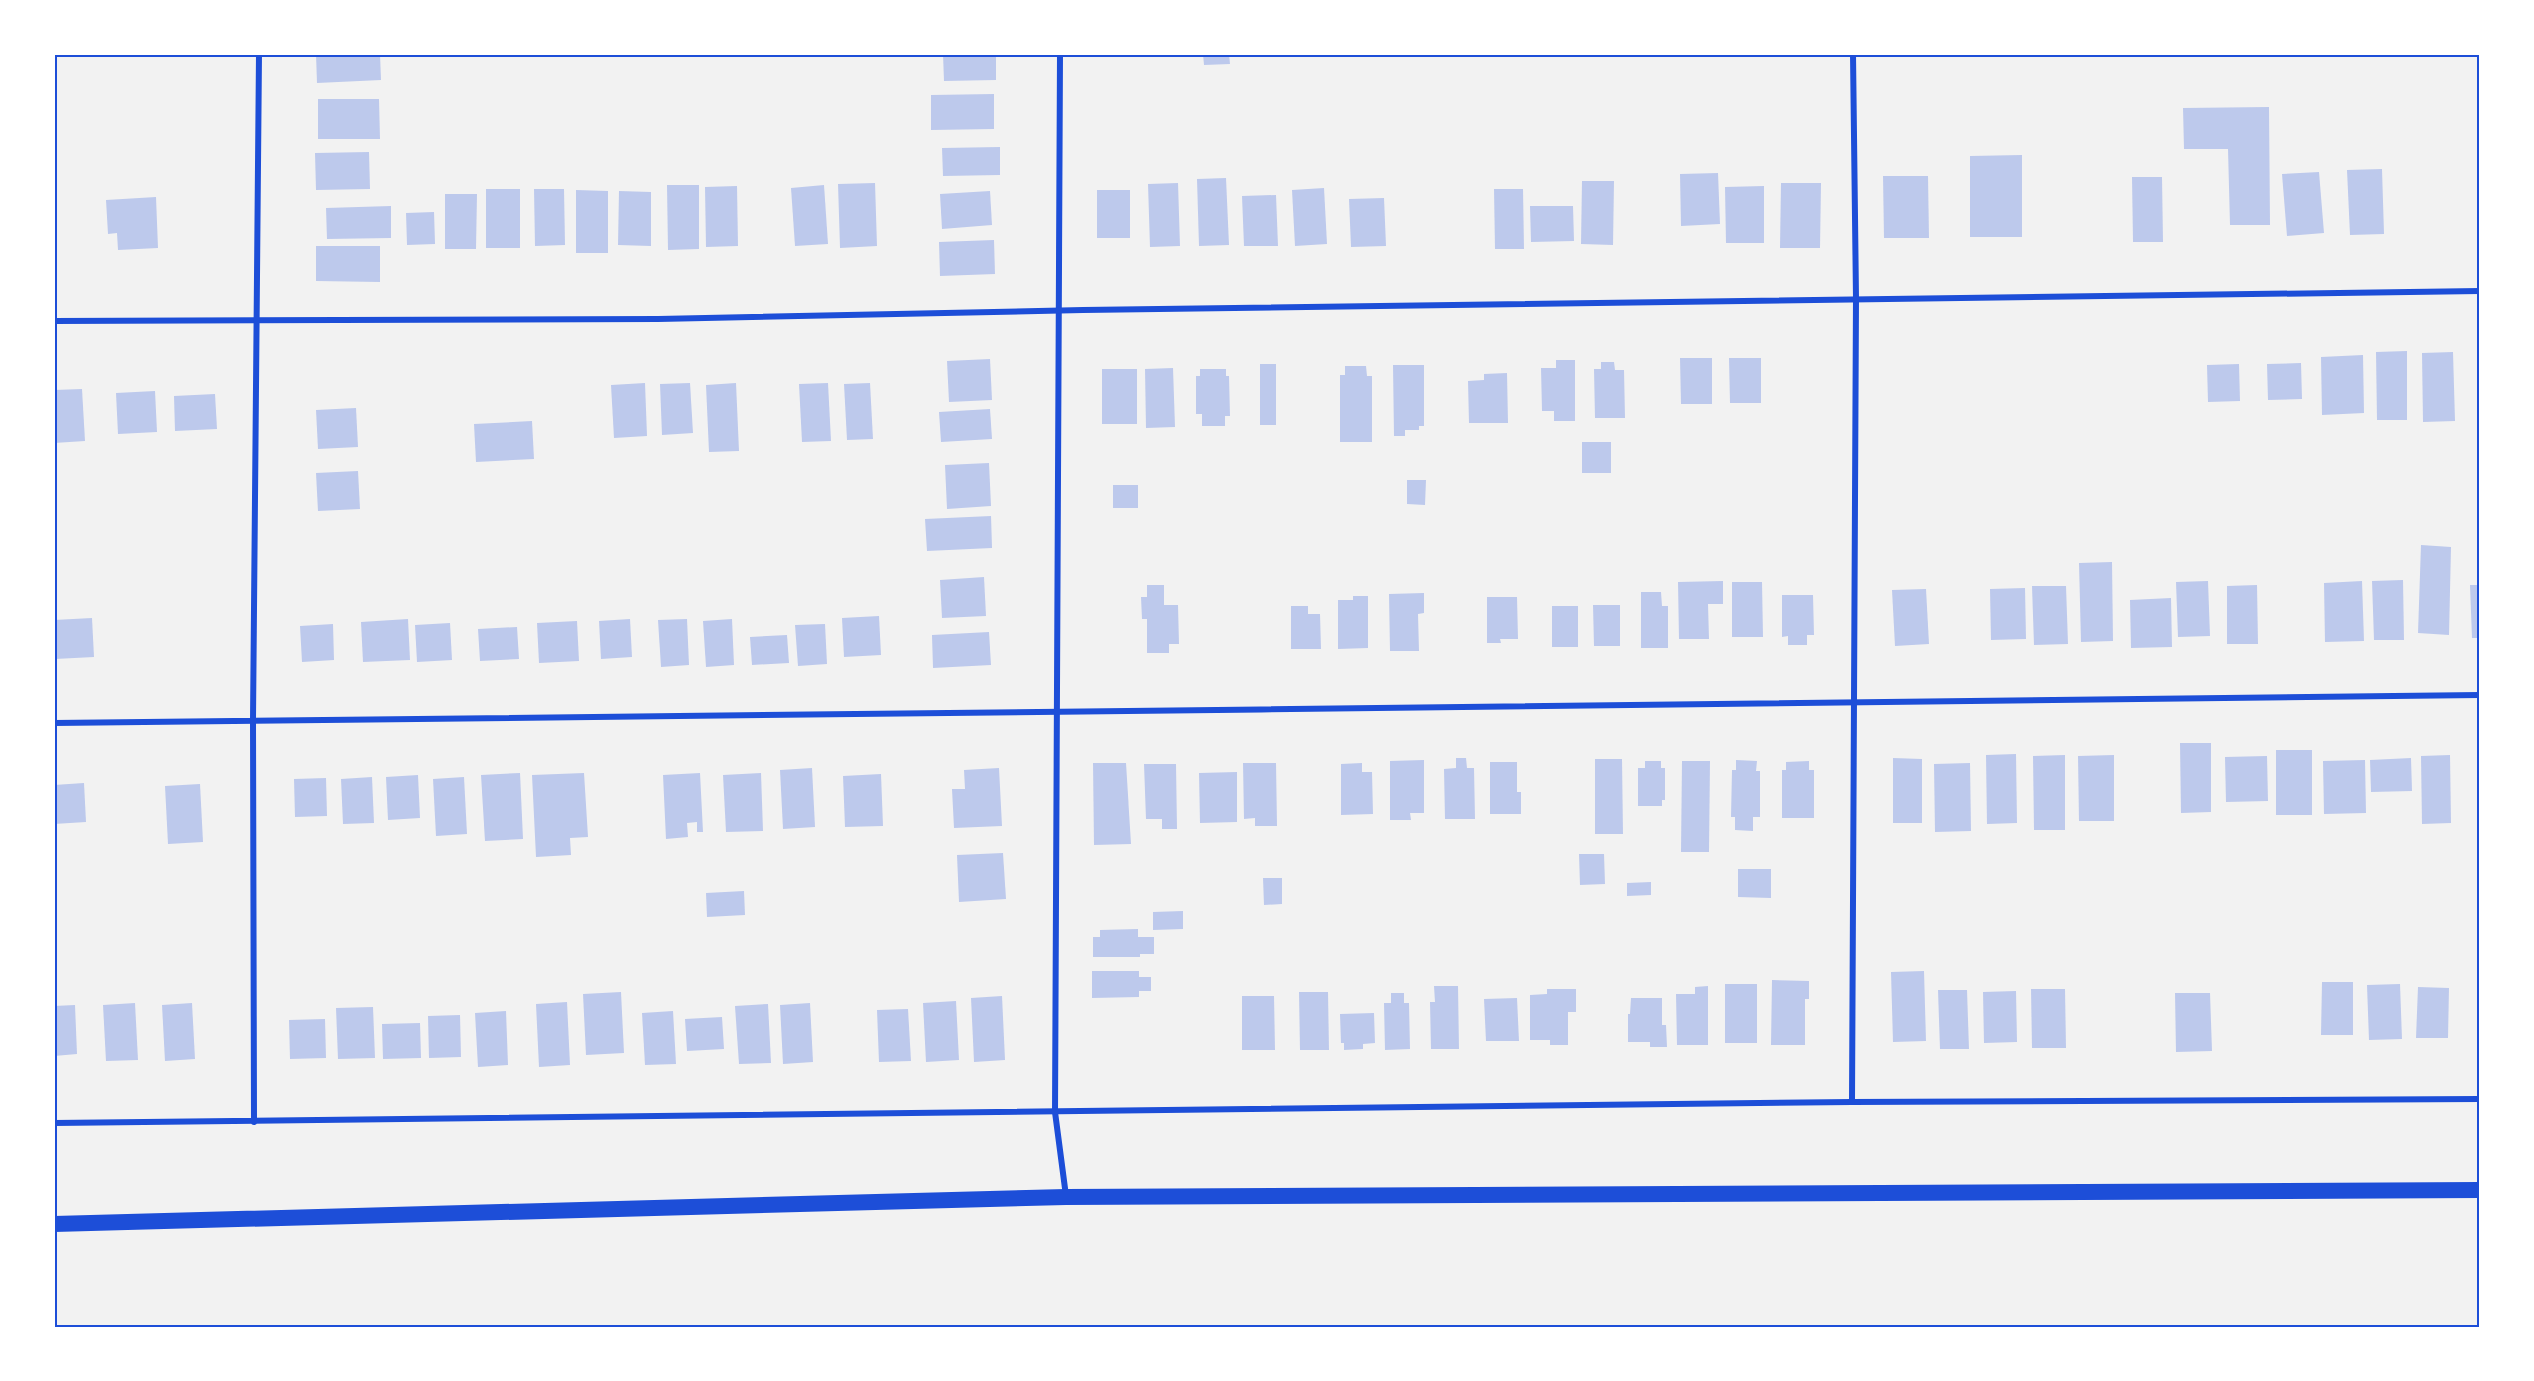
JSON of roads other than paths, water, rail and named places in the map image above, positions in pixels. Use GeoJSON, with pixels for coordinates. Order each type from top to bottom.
{"type":"FeatureCollection","features":[{"type":"Feature","properties":{"kind":"highway"},"geometry":{"type":"LineString","coordinates":[[54,1224],[1066,1197],[2480,1190]]}},
{"type":"Feature","properties":{"kind":"street"},"geometry":{"type":"LineString","coordinates":[[254,1122],[253,720],[259,54]]}},
{"type":"Feature","properties":{"kind":"street"},"geometry":{"type":"LineString","coordinates":[[1060,54],[1054,1112],[1066,1197]]}},
{"type":"Feature","properties":{"kind":"street"},"geometry":{"type":"LineString","coordinates":[[1852,1102],[1856,298],[1853,54]]}},
{"type":"Feature","properties":{"kind":"street"},"geometry":{"type":"LineString","coordinates":[[54,321],[658,319],[1058,310],[2480,291]]}},
{"type":"Feature","properties":{"kind":"street"},"geometry":{"type":"LineString","coordinates":[[54,723],[2480,695]]}},
{"type":"Feature","properties":{"kind":"street"},"geometry":{"type":"LineString","coordinates":[[54,1123],[1852,1102],[2480,1099]]}}]}
